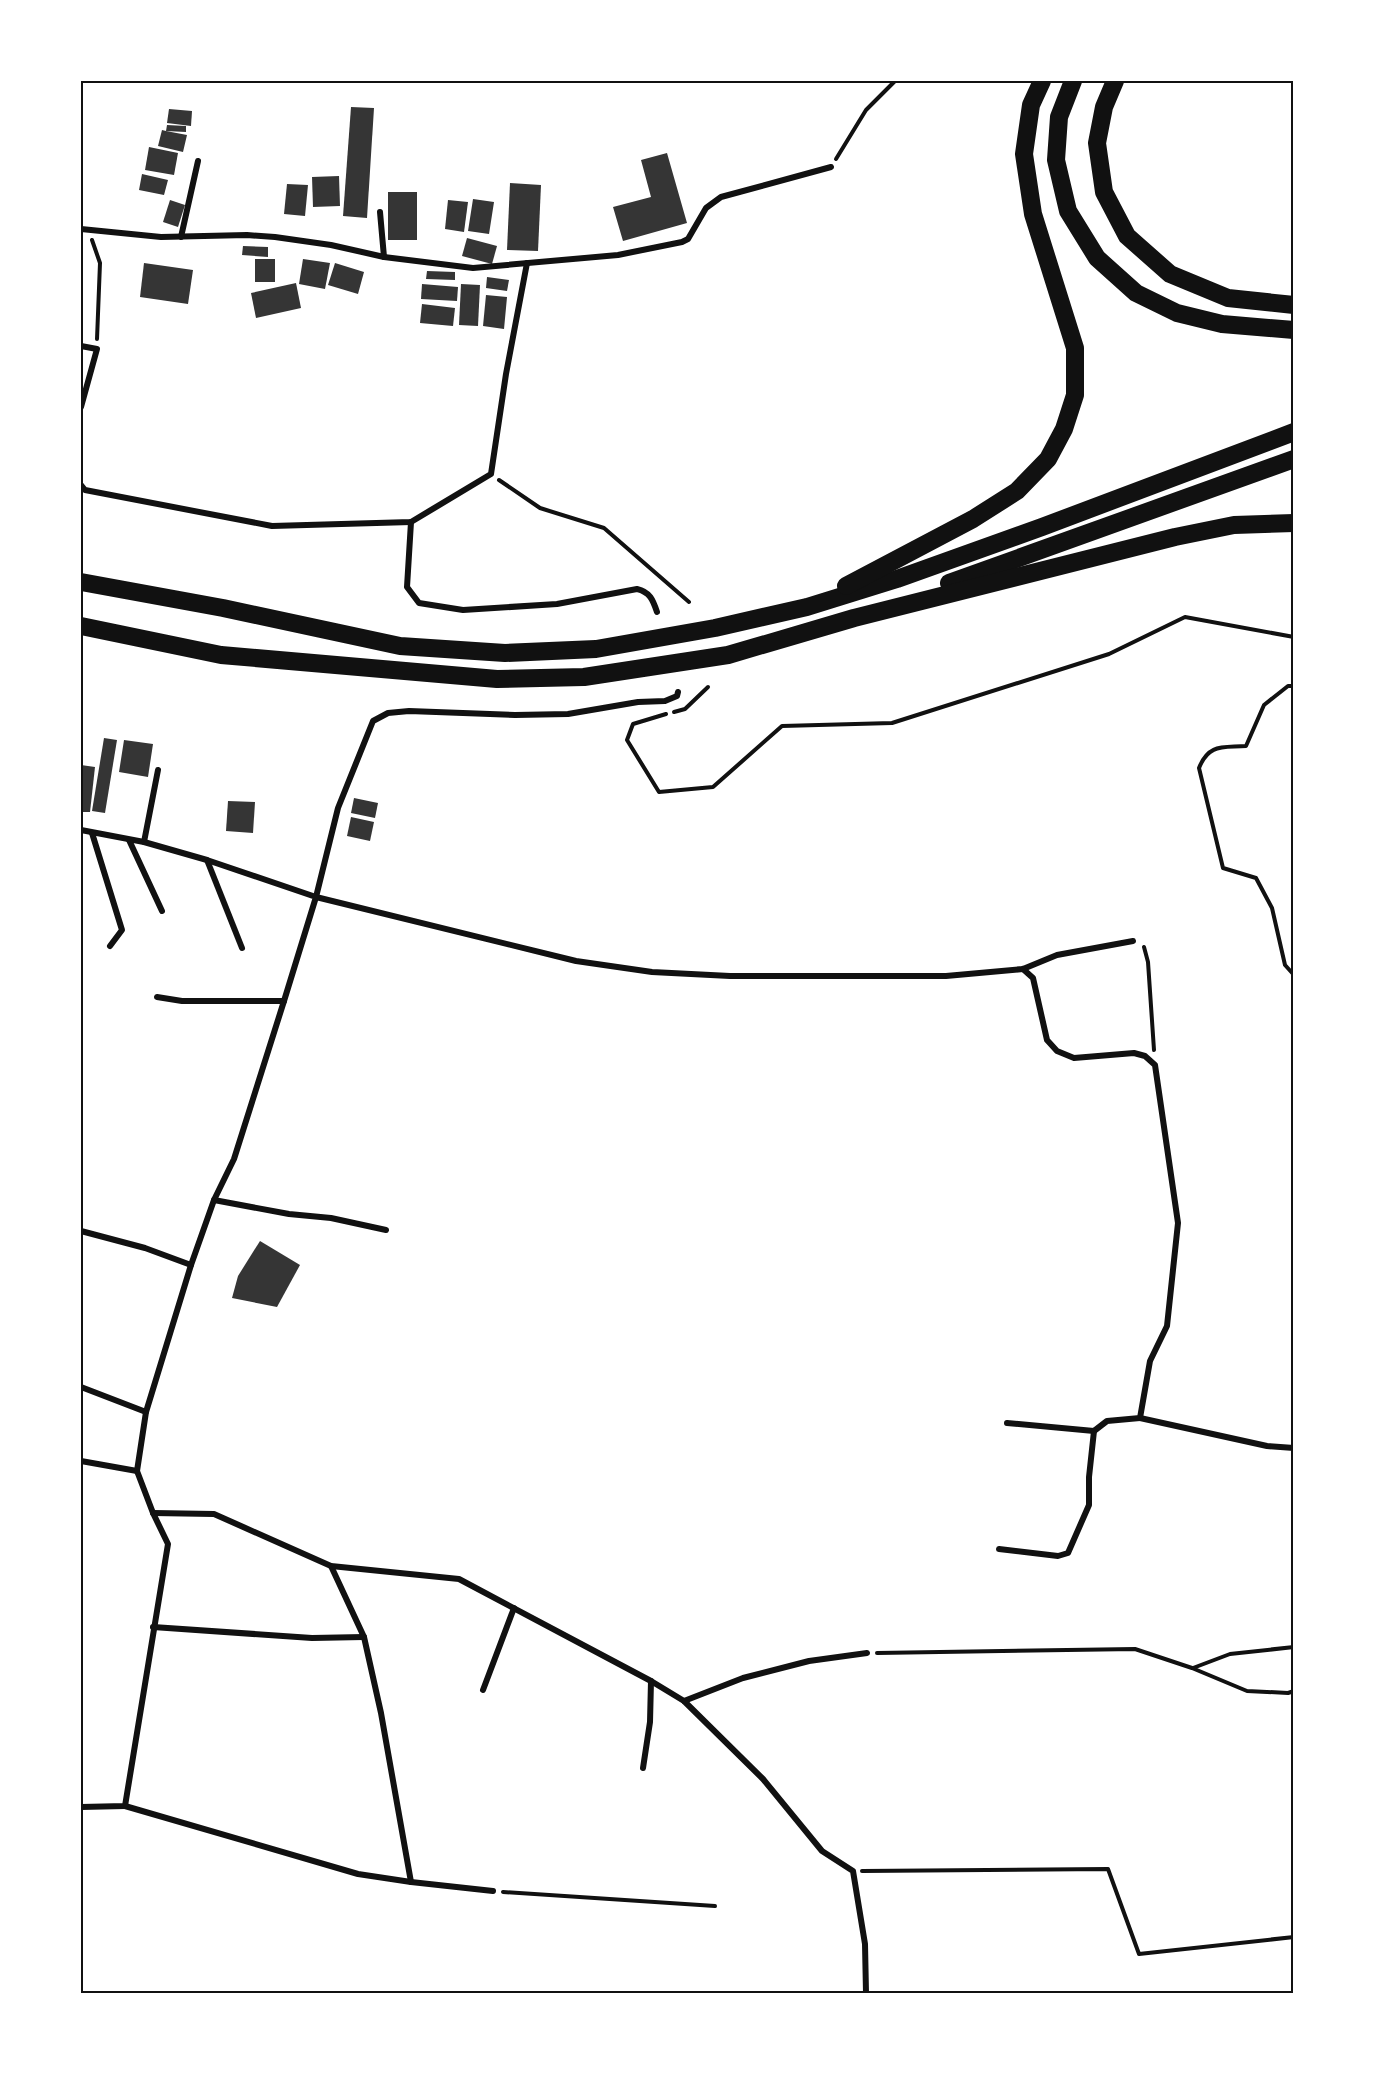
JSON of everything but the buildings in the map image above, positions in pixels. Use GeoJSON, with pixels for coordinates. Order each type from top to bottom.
{"type":"FeatureCollection","features":[{"type":"Feature","properties":{"kind":"highway"},"geometry":{"type":"LineString","coordinates":[[807,607],[974,519],[1017,491],[1048,459],[1064,429],[1075,395],[1075,348],[1033,214],[1024,154],[1031,105],[1041,81]]}},
{"type":"Feature","properties":{"kind":"highway"},"geometry":{"type":"LineString","coordinates":[[1073,81],[1059,117],[1056,160],[1068,211],[1097,258],[1136,293],[1177,312],[1222,324],[1294,330]]}},
{"type":"Feature","properties":{"kind":"highway"},"geometry":{"type":"LineString","coordinates":[[1115,81],[1104,106],[1097,143],[1104,192],[1127,236],[1170,274],[1228,298],[1294,305]]}},
{"type":"Feature","properties":{"kind":"highway"},"geometry":{"type":"LineString","coordinates":[[81,582],[223,608],[400,646],[505,653],[596,649],[714,628],[807,607],[897,579],[1042,527],[1294,432]]}},
{"type":"Feature","properties":{"kind":"highway"},"geometry":{"type":"LineString","coordinates":[[854,618],[1294,459]]}},
{"type":"Feature","properties":{"kind":"highway"},"geometry":{"type":"LineString","coordinates":[[81,626],[221,655],[497,679],[584,677],[728,655],[854,618],[1184,535],[1234,525],[1294,523]]}},
{"type":"Feature","properties":{"kind":"street"},"geometry":{"type":"LineString","coordinates":[[181,237],[198,161]]}},
{"type":"Feature","properties":{"kind":"street"},"geometry":{"type":"LineString","coordinates":[[85,230],[161,237],[247,235],[275,237],[331,245],[384,258],[492,268],[618,255],[682,242],[688,239],[706,208],[721,197],[831,167]]}},
{"type":"Feature","properties":{"kind":"street"},"geometry":{"type":"LineString","coordinates":[[380,212],[384,258]]}},
{"type":"Feature","properties":{"kind":"street"},"geometry":{"type":"LineString","coordinates":[[81,485],[85,490],[272,526],[411,522],[491,474],[506,374],[527,263]]}},
{"type":"Feature","properties":{"kind":"street"},"geometry":{"type":"LineString","coordinates":[[81,346],[97,349],[81,407]]}},
{"type":"Feature","properties":{"kind":"street"},"geometry":{"type":"LineString","coordinates":[[411,522],[407,587],[419,603],[463,610],[557,604],[637,589],[645,591],[653,599],[657,612]]}},
{"type":"Feature","properties":{"kind":"street"},"geometry":{"type":"LineString","coordinates":[[125,1806],[168,1544],[137,1471],[146,1412],[191,1265],[214,1200],[234,1159],[285,1001],[316,897],[338,808],[373,721],[388,713],[409,711],[515,716],[568,714],[638,702],[665,701],[677,696],[678,692]]}},
{"type":"Feature","properties":{"kind":"street"},"geometry":{"type":"LineString","coordinates":[[144,842],[158,770]]}},
{"type":"Feature","properties":{"kind":"street"},"geometry":{"type":"LineString","coordinates":[[81,830],[144,842],[207,860],[316,897],[576,961],[652,972],[730,976],[946,976],[1023,969],[1057,955],[1133,942]]}},
{"type":"Feature","properties":{"kind":"street"},"geometry":{"type":"LineString","coordinates":[[92,833],[122,930],[110,946]]}},
{"type":"Feature","properties":{"kind":"street"},"geometry":{"type":"LineString","coordinates":[[129,840],[162,911]]}},
{"type":"Feature","properties":{"kind":"street"},"geometry":{"type":"LineString","coordinates":[[207,860],[242,948]]}},
{"type":"Feature","properties":{"kind":"street"},"geometry":{"type":"LineString","coordinates":[[1023,969],[1033,978],[1047,1040],[1057,1051],[1074,1058],[1134,1053],[1145,1056],[1155,1065],[1178,1223],[1167,1326],[1150,1361],[1140,1418]]}},
{"type":"Feature","properties":{"kind":"street"},"geometry":{"type":"LineString","coordinates":[[157,997],[183,1001],[285,1001]]}},
{"type":"Feature","properties":{"kind":"street"},"geometry":{"type":"LineString","coordinates":[[214,1200],[289,1214],[331,1218],[386,1230]]}},
{"type":"Feature","properties":{"kind":"street"},"geometry":{"type":"LineString","coordinates":[[81,1231],[145,1248],[191,1265]]}},
{"type":"Feature","properties":{"kind":"street"},"geometry":{"type":"LineString","coordinates":[[81,1387],[146,1412]]}},
{"type":"Feature","properties":{"kind":"street"},"geometry":{"type":"LineString","coordinates":[[1007,1423],[1094,1431],[1107,1421],[1140,1418],[1268,1446],[1294,1448]]}},
{"type":"Feature","properties":{"kind":"street"},"geometry":{"type":"LineString","coordinates":[[999,1549],[1058,1556],[1068,1553],[1089,1504],[1089,1477],[1094,1431]]}},
{"type":"Feature","properties":{"kind":"street"},"geometry":{"type":"LineString","coordinates":[[81,1461],[137,1471]]}},
{"type":"Feature","properties":{"kind":"street"},"geometry":{"type":"LineString","coordinates":[[153,1513],[214,1514],[331,1566],[459,1579],[651,1681],[684,1701],[763,1779],[822,1851],[853,1871],[865,1944],[866,1993]]}},
{"type":"Feature","properties":{"kind":"street"},"geometry":{"type":"LineString","coordinates":[[331,1566],[364,1637],[381,1713],[411,1882]]}},
{"type":"Feature","properties":{"kind":"street"},"geometry":{"type":"LineString","coordinates":[[483,1690],[514,1608]]}},
{"type":"Feature","properties":{"kind":"street"},"geometry":{"type":"LineString","coordinates":[[153,1627],[312,1638],[364,1637]]}},
{"type":"Feature","properties":{"kind":"street"},"geometry":{"type":"LineString","coordinates":[[684,1701],[743,1678],[809,1661],[867,1653]]}},
{"type":"Feature","properties":{"kind":"street"},"geometry":{"type":"LineString","coordinates":[[643,1768],[650,1722],[651,1681]]}},
{"type":"Feature","properties":{"kind":"street"},"geometry":{"type":"LineString","coordinates":[[81,1807],[125,1806],[358,1874],[493,1891]]}},
{"type":"Feature","properties":{"kind":"path"},"geometry":{"type":"LineString","coordinates":[[831,167],[866,110],[895,81]]}},
{"type":"Feature","properties":{"kind":"path"},"geometry":{"type":"LineString","coordinates":[[85,230],[100,263],[97,349]]}},
{"type":"Feature","properties":{"kind":"path"},"geometry":{"type":"LineString","coordinates":[[491,474],[540,508],[604,528],[689,602]]}},
{"type":"Feature","properties":{"kind":"path"},"geometry":{"type":"LineString","coordinates":[[708,687],[685,709],[633,724],[627,740],[660,792],[712,787],[782,726],[892,723],[1109,654],[1185,617],[1294,637]]}},
{"type":"Feature","properties":{"kind":"path"},"geometry":{"type":"LineString","coordinates":[[1294,686],[1288,686],[1264,705],[1246,746],[1215,748],[1204,756],[1199,768],[1223,868],[1256,878],[1272,908],[1285,965],[1294,975]]}},
{"type":"Feature","properties":{"kind":"path"},"geometry":{"type":"LineString","coordinates":[[1133,942],[1144,945],[1148,962],[1155,1065]]}},
{"type":"Feature","properties":{"kind":"path"},"geometry":{"type":"LineString","coordinates":[[1192,1668],[1230,1654],[1294,1647]]}},
{"type":"Feature","properties":{"kind":"path"},"geometry":{"type":"LineString","coordinates":[[867,1653],[1135,1649],[1192,1668],[1247,1691],[1288,1693],[1294,1691]]}},
{"type":"Feature","properties":{"kind":"path"},"geometry":{"type":"LineString","coordinates":[[853,1871],[1108,1869],[1139,1954],[1294,1937]]}},
{"type":"Feature","properties":{"kind":"path"},"geometry":{"type":"LineString","coordinates":[[493,1891],[715,1906]]}}]}
